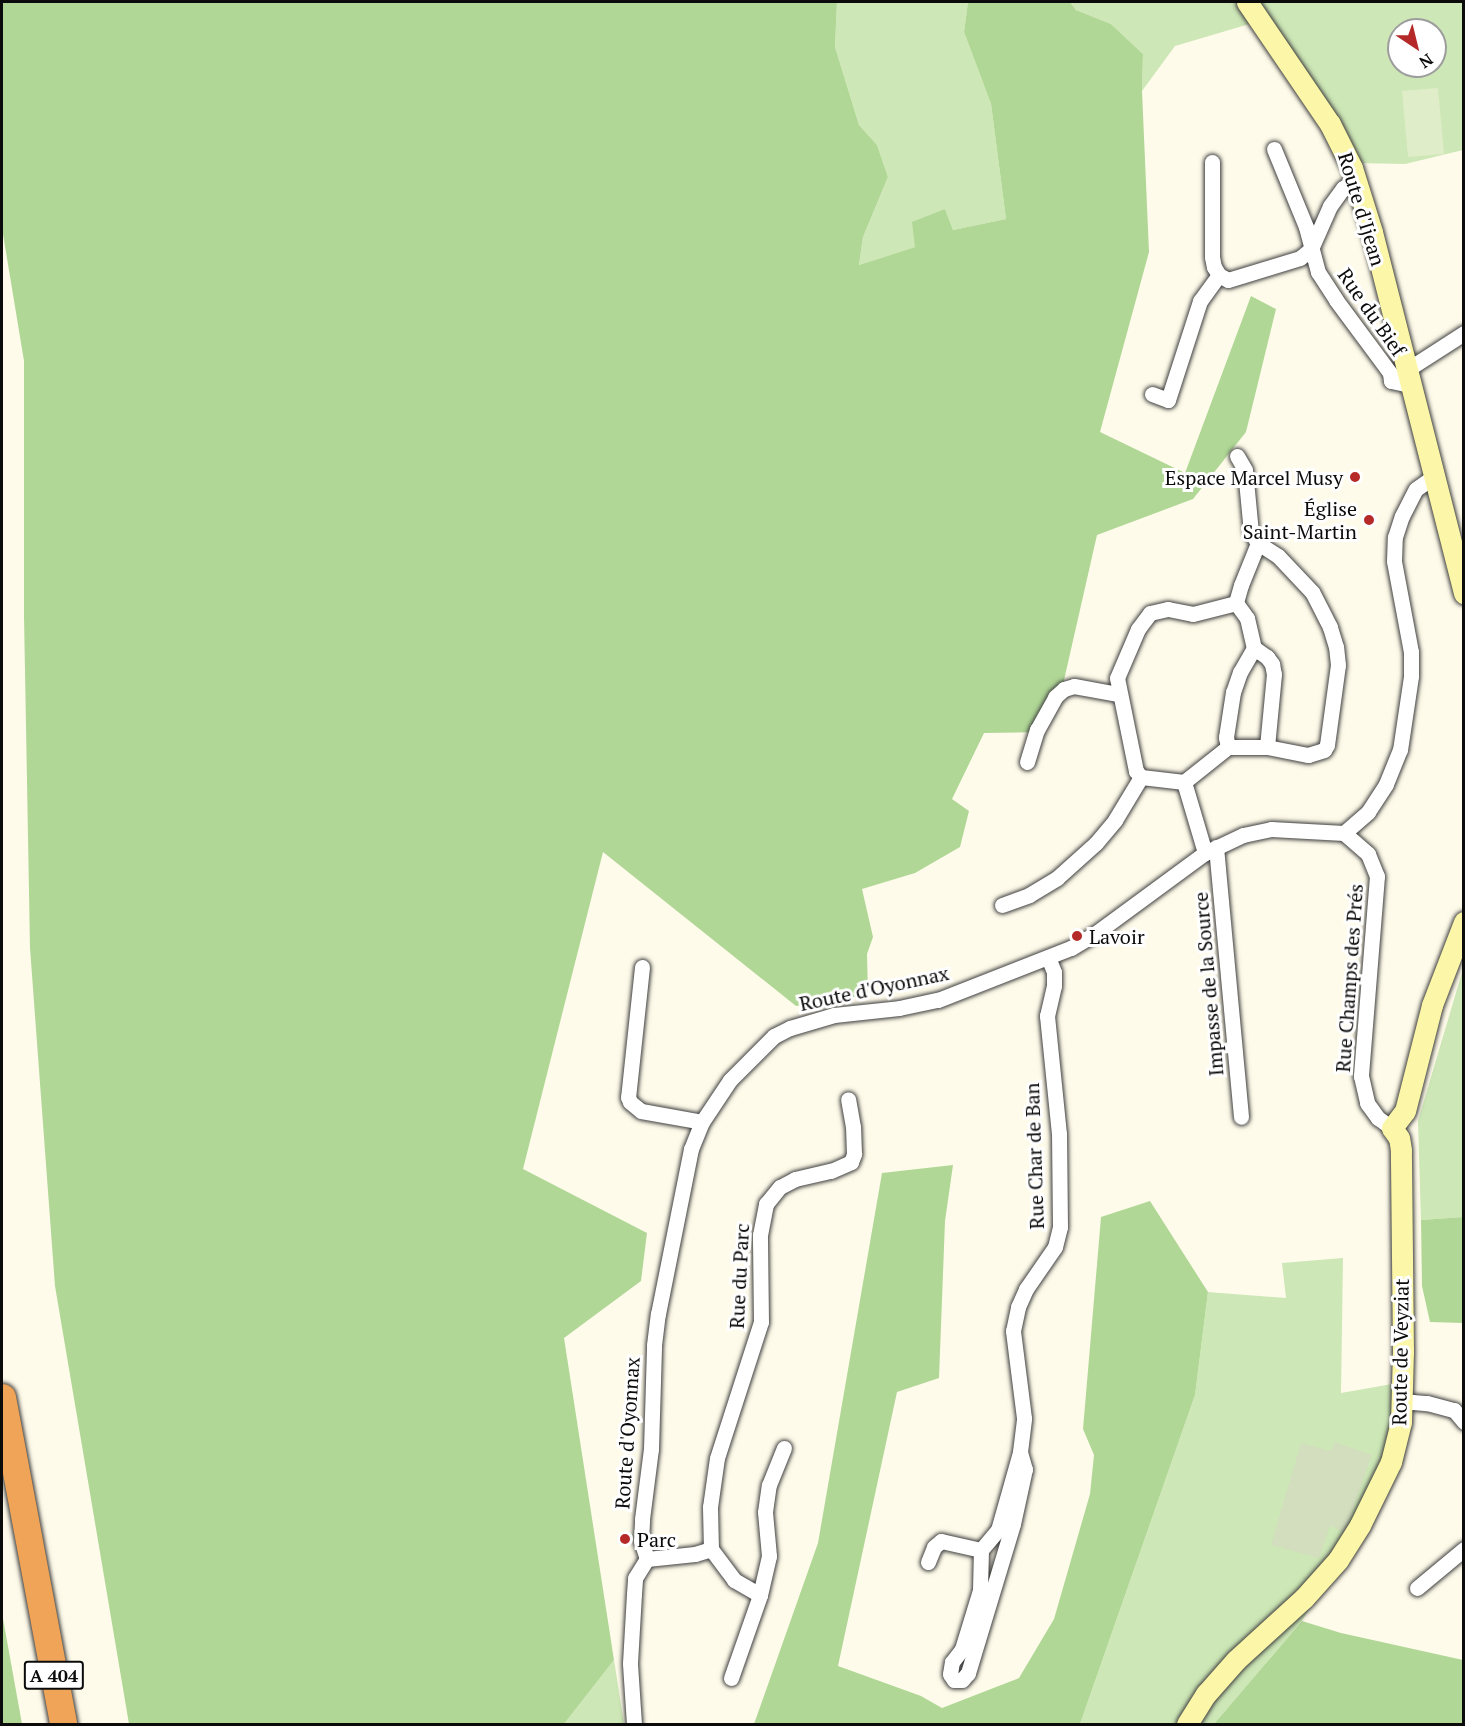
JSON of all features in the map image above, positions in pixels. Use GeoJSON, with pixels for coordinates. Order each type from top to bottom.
{"type":"FeatureCollection","features":[{"type":"Feature","properties":{"kind":"highway","name":"A 404"},"geometry":{"type":"LineString","coordinates":[[2,1397],[63,1725]]}},
{"type":"Feature","properties":{"kind":"highway","name":"A 404"},"geometry":{"type":"LineString","coordinates":[[2,1498],[46,1725]]}},
{"type":"Feature","properties":{"kind":"street","name":"Route d'Ijean"},"geometry":{"type":"LineString","coordinates":[[1246,2],[1330,124],[1356,180],[1408,378]]}},
{"type":"Feature","properties":{"kind":"street","name":"Rue du Bief"},"geometry":{"type":"LineString","coordinates":[[1274,149],[1306,227],[1318,272],[1390,373],[1391,381],[1394,384],[1408,378]]}},
{"type":"Feature","properties":{"kind":"street"},"geometry":{"type":"LineString","coordinates":[[1212,162],[1212,257],[1219,275],[1228,280],[1290,263],[1311,249],[1330,206],[1343,188],[1356,180]]}},
{"type":"Feature","properties":{"kind":"street"},"geometry":{"type":"LineString","coordinates":[[1152,394],[1168,400],[1200,301],[1219,275]]}},
{"type":"Feature","properties":{"kind":"street"},"geometry":{"type":"LineString","coordinates":[[1464,333],[1408,378],[1464,593]]}},
{"type":"Feature","properties":{"kind":"street"},"geometry":{"type":"LineString","coordinates":[[1236,603],[1193,614],[1168,609],[1150,613],[1141,624],[1119,672],[1118,694],[1136,771],[1141,777],[1184,782],[1228,747],[1267,747],[1308,755],[1324,750],[1338,665],[1330,627],[1312,592],[1278,556],[1258,543],[1251,532],[1245,470],[1237,456]]}},
{"type":"Feature","properties":{"kind":"street"},"geometry":{"type":"LineString","coordinates":[[1344,833],[1368,812],[1386,784],[1400,750],[1411,676],[1411,660],[1394,561],[1395,537],[1402,516],[1416,489],[1432,477]]}},
{"type":"Feature","properties":{"kind":"street"},"geometry":{"type":"LineString","coordinates":[[1236,603],[1251,555],[1258,543]]}},
{"type":"Feature","properties":{"kind":"street"},"geometry":{"type":"LineString","coordinates":[[1236,603],[1247,618],[1254,648],[1267,657],[1272,664],[1274,674],[1267,747]]}},
{"type":"Feature","properties":{"kind":"street"},"geometry":{"type":"LineString","coordinates":[[1228,747],[1226,737],[1233,692],[1240,672],[1254,648]]}},
{"type":"Feature","properties":{"kind":"street"},"geometry":{"type":"LineString","coordinates":[[1027,762],[1037,730],[1055,697],[1064,689],[1074,686],[1118,694]]}},
{"type":"Feature","properties":{"kind":"street"},"geometry":{"type":"LineString","coordinates":[[1002,905],[1029,895],[1057,878],[1096,843],[1115,820],[1141,777]]}},
{"type":"Feature","properties":{"kind":"street","name":"Impasse de la Source"},"geometry":{"type":"LineString","coordinates":[[1184,782],[1211,850],[1241,1117]]}},
{"type":"Feature","properties":{"kind":"street","name":"Route d'Oyonnax"},"geometry":{"type":"LineString","coordinates":[[647,1559],[641,1541],[651,1449],[654,1345],[678,1206],[691,1149],[702,1122],[730,1080],[748,1059],[774,1036],[790,1028],[834,1015],[899,1008],[938,1000],[1048,957],[1096,933],[1211,850],[1243,835],[1271,829],[1344,833]]}},
{"type":"Feature","properties":{"kind":"street","name":"Rue Champs des Prés"},"geometry":{"type":"LineString","coordinates":[[1344,833],[1368,854],[1377,876],[1361,1076],[1367,1102],[1378,1118],[1392,1128]]}},
{"type":"Feature","properties":{"kind":"street"},"geometry":{"type":"LineString","coordinates":[[1392,1128],[1405,1111],[1432,1005],[1464,922]]}},
{"type":"Feature","properties":{"kind":"street","name":"Rue Char de Ban"},"geometry":{"type":"LineString","coordinates":[[1020,1452],[1025,1469],[1013,1524],[968,1672],[966,1677],[958,1681],[950,1674],[952,1662],[962,1649],[976,1605],[981,1550],[998,1530],[1020,1452],[1024,1418],[1014,1331],[1018,1307],[1026,1289],[1055,1247],[1060,1227],[1059,1134],[1047,1016],[1054,972],[1048,957]]}},
{"type":"Feature","properties":{"kind":"street"},"geometry":{"type":"LineString","coordinates":[[642,967],[628,1096],[630,1102],[640,1111],[702,1122]]}},
{"type":"Feature","properties":{"kind":"street","name":"Rue du Parc"},"geometry":{"type":"LineString","coordinates":[[711,1549],[710,1507],[717,1458],[760,1322],[760,1235],[766,1204],[780,1187],[795,1179],[831,1171],[850,1162],[854,1154],[853,1127],[848,1099]]}},
{"type":"Feature","properties":{"kind":"street","name":"Route de Veyziat"},"geometry":{"type":"LineString","coordinates":[[1187,1725],[1221,1677],[1304,1598],[1338,1560],[1360,1525],[1389,1468],[1398,1439],[1402,1401],[1401,1150],[1399,1138],[1392,1128]]}},
{"type":"Feature","properties":{"kind":"street"},"geometry":{"type":"LineString","coordinates":[[1402,1401],[1427,1403],[1454,1410],[1464,1422]]}},
{"type":"Feature","properties":{"kind":"street"},"geometry":{"type":"LineString","coordinates":[[731,1678],[760,1595],[769,1556],[766,1503],[784,1448]]}},
{"type":"Feature","properties":{"kind":"street"},"geometry":{"type":"LineString","coordinates":[[928,1562],[934,1547],[941,1541],[981,1550]]}},
{"type":"Feature","properties":{"kind":"street"},"geometry":{"type":"LineString","coordinates":[[634,1725],[630,1663],[635,1578],[647,1559],[695,1554],[711,1549],[734,1580],[760,1595]]}},
{"type":"Feature","properties":{"kind":"street"},"geometry":{"type":"LineString","coordinates":[[1417,1588],[1464,1549]]}},
{"type":"Feature","properties":{"kind":"green space"},"geometry":{"type":"Polygon","coordinates":[[[2,2],[837,2],[835,47],[859,125],[877,145],[888,177],[863,237],[859,265],[915,247],[912,222],[945,209],[953,230],[1006,219],[991,104],[964,32],[968,2],[1070,2],[1076,10],[1111,24],[1143,54],[1142,91],[1149,252],[1100,432],[1185,473],[1251,296],[1276,309],[1246,432],[1193,499],[1097,535],[1062,689],[1043,732],[984,733],[952,799],[969,811],[960,847],[915,873],[862,889],[873,937],[867,954],[868,995],[796,1006],[603,852],[523,1169],[647,1233],[641,1281],[564,1338],[614,1660],[564,1724],[129,1724],[55,1286],[30,948],[24,616],[24,361],[2,228],[2,2]]]}},
{"type":"Feature","properties":{"kind":"green space"},"geometry":{"type":"Polygon","coordinates":[[[837,2],[968,2],[964,32],[991,104],[1006,219],[953,230],[945,209],[915,247],[859,265],[863,237],[888,177],[877,145],[859,125],[835,47],[837,2]]]}},
{"type":"Feature","properties":{"kind":"green space"},"geometry":{"type":"Polygon","coordinates":[[[1070,2],[1463,2],[1463,150],[1405,164],[1356,163],[1263,20],[1175,46],[1142,91],[1143,54],[1111,24],[1076,10],[1070,2]]]}},
{"type":"Feature","properties":{"kind":"green space"},"geometry":{"type":"Polygon","coordinates":[[[1438,88],[1444,154],[1408,157],[1402,91],[1438,88]]]}},
{"type":"Feature","properties":{"kind":"green space"},"geometry":{"type":"Polygon","coordinates":[[[1463,969],[1463,1217],[1421,1220],[1418,1121],[1463,969]]]}},
{"type":"Feature","properties":{"kind":"green space"},"geometry":{"type":"Polygon","coordinates":[[[953,1165],[945,1221],[939,1378],[897,1392],[838,1666],[921,1696],[942,1708],[1019,1678],[1054,1619],[1090,1494],[1094,1455],[1083,1429],[1101,1217],[1150,1201],[1208,1292],[1195,1395],[1080,1724],[754,1724],[818,1543],[882,1173],[953,1165]]]}},
{"type":"Feature","properties":{"kind":"green space"},"geometry":{"type":"Polygon","coordinates":[[[1463,1217],[1463,1323],[1430,1322],[1422,1286],[1421,1220],[1463,1217]]]}},
{"type":"Feature","properties":{"kind":"green space"},"geometry":{"type":"Polygon","coordinates":[[[1343,1258],[1341,1393],[1392,1384],[1401,1448],[1302,1621],[1214,1724],[1080,1724],[1195,1395],[1208,1292],[1286,1298],[1282,1263],[1343,1258]]]}},
{"type":"Feature","properties":{"kind":"green space"},"geometry":{"type":"Polygon","coordinates":[[[1334,1442],[1372,1455],[1345,1532],[1330,1526],[1319,1558],[1271,1545],[1301,1443],[1331,1451],[1334,1442]]]}},
{"type":"Feature","properties":{"kind":"green space"},"geometry":{"type":"Polygon","coordinates":[[[2,1613],[22,1724],[2,1724],[2,1613]]]}},
{"type":"Feature","properties":{"kind":"green space"},"geometry":{"type":"Polygon","coordinates":[[[1302,1621],[1341,1633],[1463,1660],[1463,1724],[1214,1724],[1302,1621]]]}},
{"type":"Feature","properties":{"kind":"green space"},"geometry":{"type":"Polygon","coordinates":[[[614,1660],[624,1724],[564,1724],[614,1660]]]}},
{"type":"Feature","properties":{"kind":"place","name":"Espace Marcel Musy"},"geometry":{"type":"Point","coordinates":[1355,477]}},
{"type":"Feature","properties":{"kind":"place","name":"Église Saint-Martin"},"geometry":{"type":"Point","coordinates":[1369,520]}},
{"type":"Feature","properties":{"kind":"place","name":"Lavoir"},"geometry":{"type":"Point","coordinates":[1077,936]}},
{"type":"Feature","properties":{"kind":"place","name":"Parc"},"geometry":{"type":"Point","coordinates":[625,1539]}}]}
